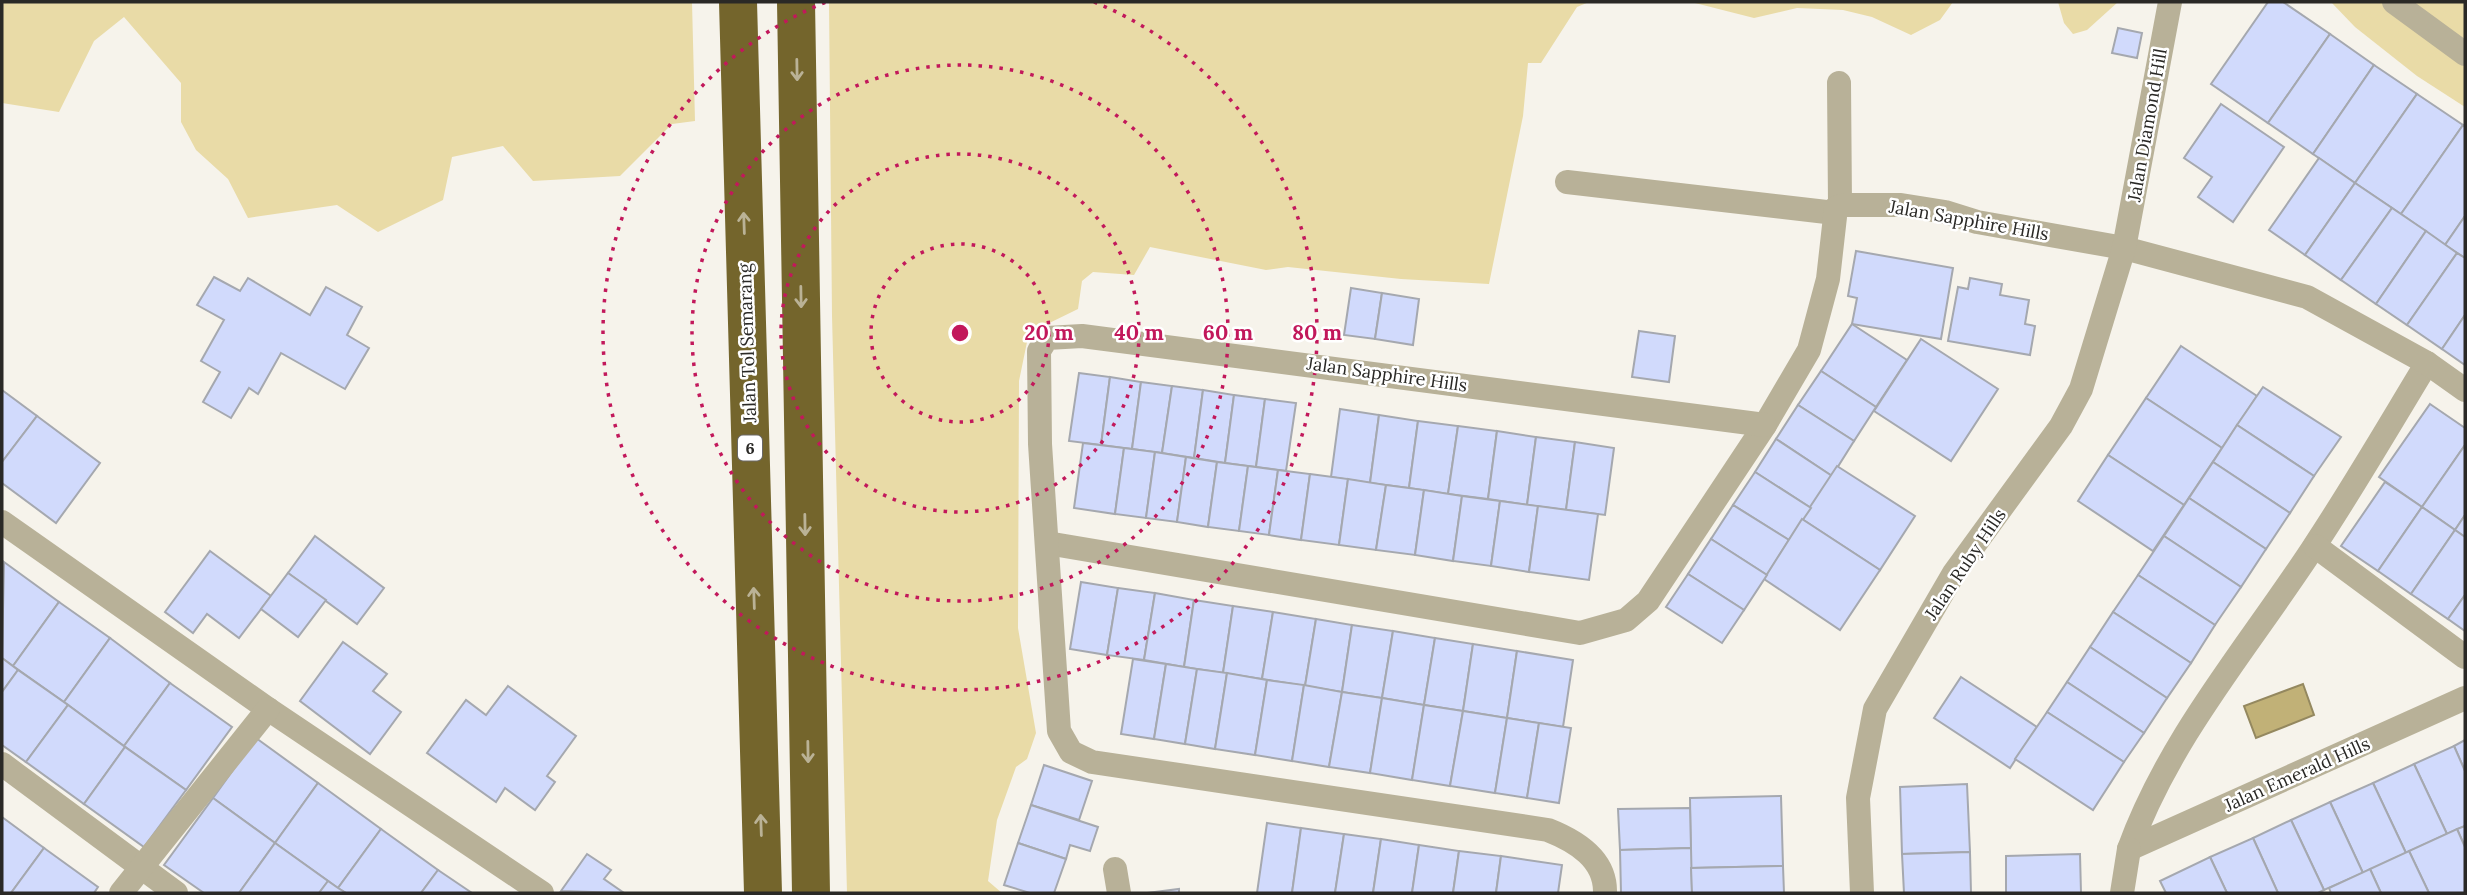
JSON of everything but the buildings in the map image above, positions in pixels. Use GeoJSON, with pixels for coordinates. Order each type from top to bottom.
{"type":"FeatureCollection","features":[{"type":"Feature","properties":{"kind":"highway","name":"Jalan Tol Semarang"},"geometry":{"type":"LineString","coordinates":[[738,2],[763,893]]}},
{"type":"Feature","properties":{"kind":"highway"},"geometry":{"type":"LineString","coordinates":[[796,2],[811,893]]}},
{"type":"Feature","properties":{"kind":"street","name":"Jalan Diamond Hill"},"geometry":{"type":"LineString","coordinates":[[2124,248],[2170,2]]}},
{"type":"Feature","properties":{"kind":"street"},"geometry":{"type":"LineString","coordinates":[[2394,2],[2465,54]]}},
{"type":"Feature","properties":{"kind":"street"},"geometry":{"type":"LineString","coordinates":[[1046,543],[1580,633],[1626,620],[1648,601],[1765,425],[1809,350],[1828,279],[1838,209],[1839,83]]}},
{"type":"Feature","properties":{"kind":"street","name":"Jalan Sapphire Hills"},"geometry":{"type":"LineString","coordinates":[[1567,182],[1838,209],[1901,205],[2124,248]]}},
{"type":"Feature","properties":{"kind":"street"},"geometry":{"type":"LineString","coordinates":[[2124,248],[2307,297],[2427,363],[2465,390]]}},
{"type":"Feature","properties":{"kind":"street","name":"Jalan Ruby Hills"},"geometry":{"type":"LineString","coordinates":[[1862,893],[1858,798],[1875,709],[1954,573],[2060,426],[2081,389],[2124,248]]}},
{"type":"Feature","properties":{"kind":"street","name":"Jalan Sapphire Hills"},"geometry":{"type":"LineString","coordinates":[[1605,893],[1600,869],[1590,855],[1570,839],[1548,830],[1092,762],[1071,752],[1059,731],[1040,444],[1039,351],[1047,338],[1061,335],[1235,354],[1765,425]]}},
{"type":"Feature","properties":{"kind":"street"},"geometry":{"type":"LineString","coordinates":[[2122,893],[2129,849],[2159,779],[2223,675],[2315,546],[2427,363]]}},
{"type":"Feature","properties":{"kind":"street"},"geometry":{"type":"LineString","coordinates":[[2,522],[268,709],[542,893]]}},
{"type":"Feature","properties":{"kind":"street"},"geometry":{"type":"LineString","coordinates":[[2315,546],[2465,657]]}},
{"type":"Feature","properties":{"kind":"street","name":"Jalan Emerald Hills"},"geometry":{"type":"LineString","coordinates":[[2129,849],[2465,698]]}},
{"type":"Feature","properties":{"kind":"street"},"geometry":{"type":"LineString","coordinates":[[121,893],[268,709]]}},
{"type":"Feature","properties":{"kind":"street"},"geometry":{"type":"LineString","coordinates":[[2,764],[176,893]]}},
{"type":"Feature","properties":{"kind":"street"},"geometry":{"type":"LineString","coordinates":[[1115,869],[1119,893]]}},
{"type":"Feature","properties":{"kind":"shaded area"},"geometry":{"type":"Polygon","coordinates":[[[2,2],[692,2],[695,121],[672,124],[620,176],[533,181],[503,146],[452,157],[443,200],[378,232],[337,205],[248,218],[228,179],[196,150],[181,122],[181,83],[124,17],[94,41],[59,112],[2,103],[2,2]]]}},
{"type":"Feature","properties":{"kind":"shaded area"},"geometry":{"type":"Polygon","coordinates":[[[829,2],[1589,2],[1577,7],[1541,63],[1528,63],[1523,116],[1489,284],[1401,279],[1288,267],[1266,270],[1150,247],[1134,275],[1093,272],[1082,281],[1078,309],[1035,330],[1027,342],[1019,381],[1018,628],[1036,733],[1027,759],[1016,767],[997,820],[988,881],[1002,893],[847,893],[832,316],[829,2]]]}},
{"type":"Feature","properties":{"kind":"shaded area"},"geometry":{"type":"Polygon","coordinates":[[[1691,2],[1953,2],[1940,20],[1911,35],[1872,17],[1843,10],[1797,8],[1754,18],[1691,2]]]}},
{"type":"Feature","properties":{"kind":"shaded area"},"geometry":{"type":"Polygon","coordinates":[[[2058,2],[2118,2],[2087,30],[2073,34],[2064,23],[2058,2]]]}},
{"type":"Feature","properties":{"kind":"shaded area"},"geometry":{"type":"Polygon","coordinates":[[[2331,2],[2465,2],[2465,107],[2417,76],[2355,27],[2331,2]]]}},
{"type":"Feature","properties":{"kind":"shaded area"},"geometry":{"type":"Polygon","coordinates":[[[2303,684],[2314,715],[2256,738],[2244,706],[2303,684]]]}}]}
